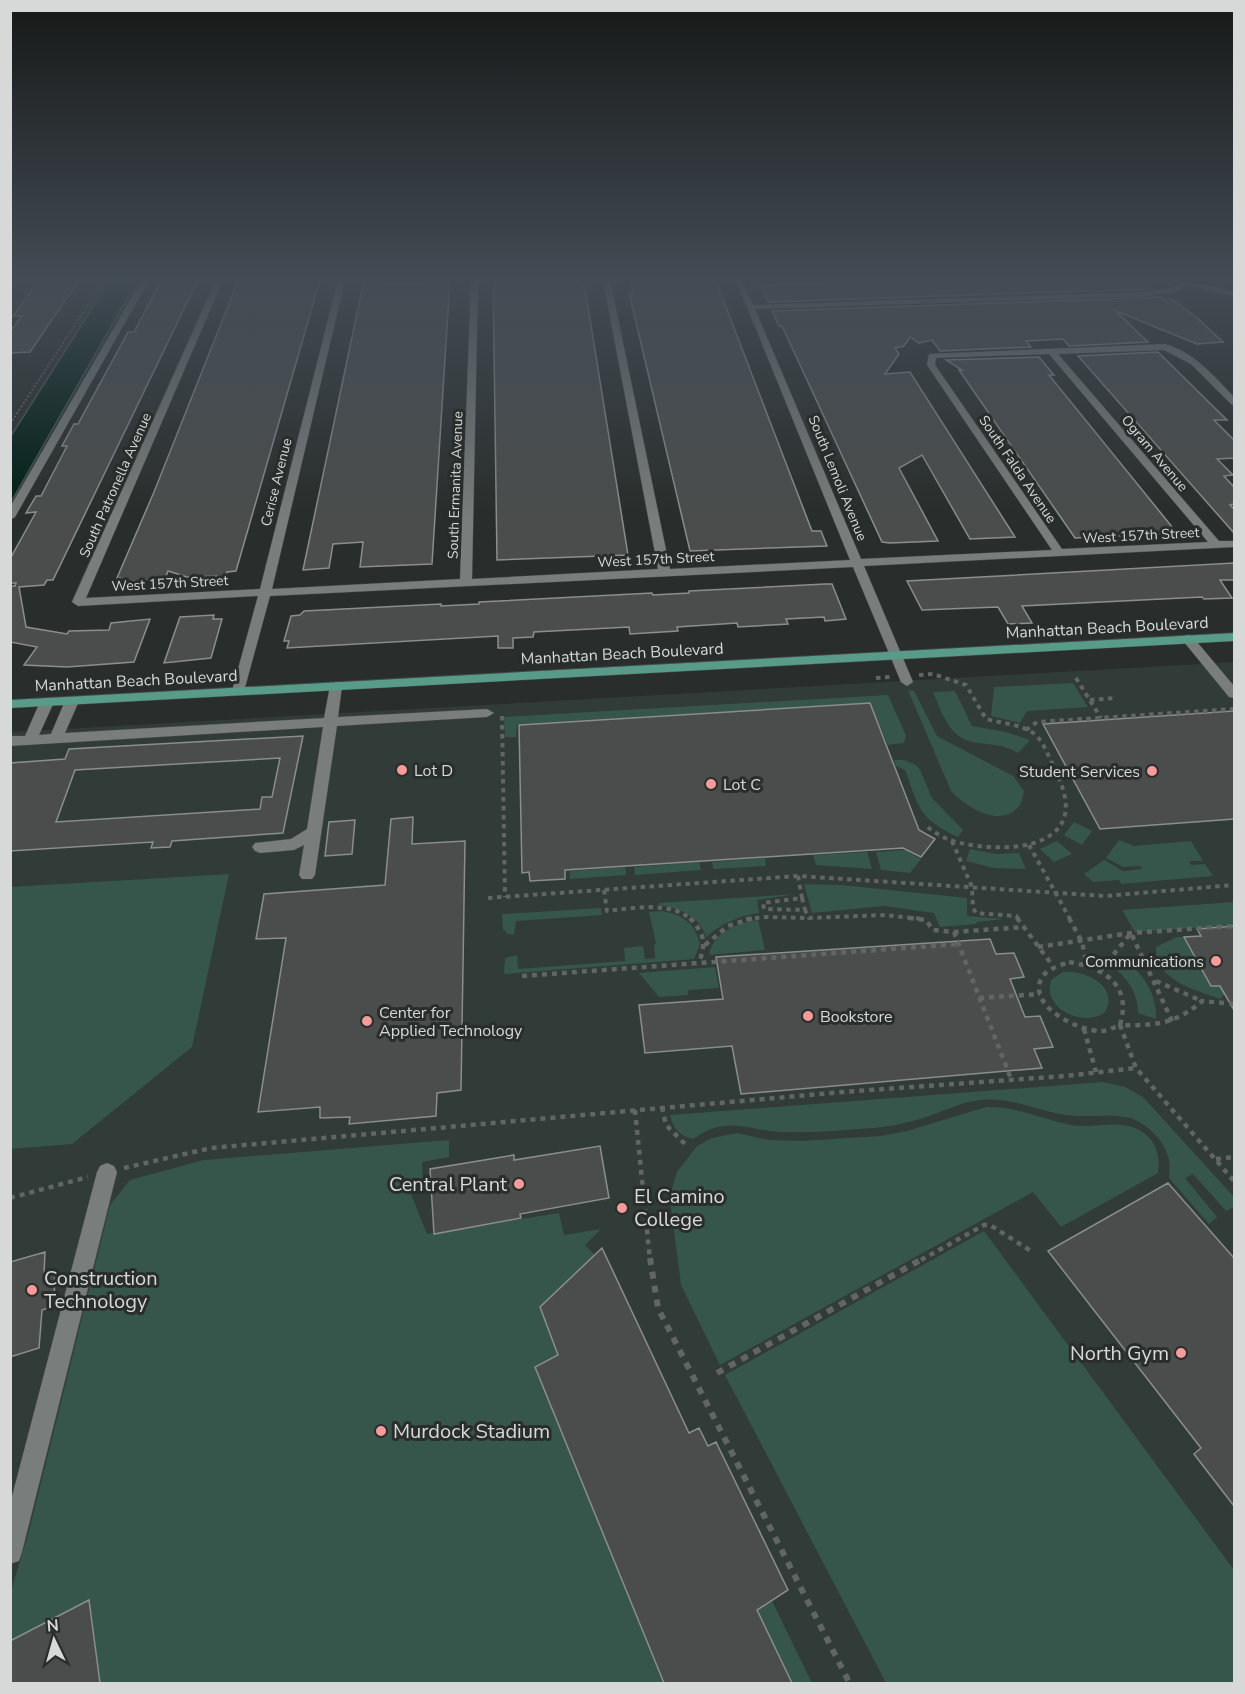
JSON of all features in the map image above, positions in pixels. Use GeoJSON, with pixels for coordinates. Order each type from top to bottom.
{"type":"FeatureCollection","features":[{"type":"Feature","properties":{"kind":"main road","name":"Manhattan Beach Boulevard"},"geometry":{"type":"LineString","coordinates":[[10,704],[1234,636]]}},
{"type":"Feature","properties":{"kind":"street"},"geometry":{"type":"LineString","coordinates":[[10,517],[100,359]]}},
{"type":"Feature","properties":{"kind":"street","name":"South Patronella Avenue"},"geometry":{"type":"LineString","coordinates":[[78,602],[184,359]]}},
{"type":"Feature","properties":{"kind":"street","name":"Cerise Avenue"},"geometry":{"type":"LineString","coordinates":[[238,691],[265,593],[322,359]]}},
{"type":"Feature","properties":{"kind":"street","name":"South Ermanita Avenue"},"geometry":{"type":"LineString","coordinates":[[466,583],[472,359]]}},
{"type":"Feature","properties":{"kind":"street"},"geometry":{"type":"LineString","coordinates":[[622,359],[665,574]]}},
{"type":"Feature","properties":{"kind":"street","name":"South Lemoli Avenue"},"geometry":{"type":"LineString","coordinates":[[772,359],[907,682]]}},
{"type":"Feature","properties":{"kind":"street","name":"South Falda Avenue"},"geometry":{"type":"LineString","coordinates":[[932,359],[931,365],[1060,554]]}},
{"type":"Feature","properties":{"kind":"street","name":"Ogram Avenue"},"geometry":{"type":"LineString","coordinates":[[1058,359],[1216,545]]}},
{"type":"Feature","properties":{"kind":"street"},"geometry":{"type":"LineString","coordinates":[[1189,359],[1234,402]]}},
{"type":"Feature","properties":{"kind":"street","name":"West 157th Street"},"geometry":{"type":"LineString","coordinates":[[78,602],[1234,544]]}},
{"type":"Feature","properties":{"kind":"street"},"geometry":{"type":"LineString","coordinates":[[1188,639],[1234,694]]}},
{"type":"Feature","properties":{"kind":"street"},"geometry":{"type":"LineString","coordinates":[[1217,671],[1234,670]]}},
{"type":"Feature","properties":{"kind":"street"},"geometry":{"type":"LineString","coordinates":[[306,875],[336,686]]}},
{"type":"Feature","properties":{"kind":"street"},"geometry":{"type":"LineString","coordinates":[[56,738],[72,700]]}},
{"type":"Feature","properties":{"kind":"street"},"geometry":{"type":"LineString","coordinates":[[30,740],[47,702]]}},
{"type":"Feature","properties":{"kind":"street"},"geometry":{"type":"LineString","coordinates":[[10,741],[488,713]]}},
{"type":"Feature","properties":{"kind":"street"},"geometry":{"type":"LineString","coordinates":[[260,847],[294,844],[313,832]]}},
{"type":"Feature","properties":{"kind":"street"},"geometry":{"type":"LineString","coordinates":[[10,1552],[106,1172]]}},
{"type":"Feature","properties":{"kind":"path"},"geometry":{"type":"LineString","coordinates":[[10,424],[53,359]]}},
{"type":"Feature","properties":{"kind":"path"},"geometry":{"type":"LineString","coordinates":[[927,827],[952,840],[1004,848],[1029,845],[1050,838],[1064,823],[1067,803],[1065,788],[1035,735],[1026,730],[986,719],[966,685],[933,674]]}},
{"type":"Feature","properties":{"kind":"path"},"geometry":{"type":"LineString","coordinates":[[1076,678],[1101,718]]}},
{"type":"Feature","properties":{"kind":"path"},"geometry":{"type":"LineString","coordinates":[[1090,700],[1115,698]]}},
{"type":"Feature","properties":{"kind":"path"},"geometry":{"type":"LineString","coordinates":[[1026,730],[1037,722],[1234,710]]}},
{"type":"Feature","properties":{"kind":"path"},"geometry":{"type":"LineString","coordinates":[[502,712],[505,897]]}},
{"type":"Feature","properties":{"kind":"path"},"geometry":{"type":"LineString","coordinates":[[952,840],[972,887],[973,908],[976,913],[1016,916],[1053,966]]}},
{"type":"Feature","properties":{"kind":"path"},"geometry":{"type":"LineString","coordinates":[[1029,845],[1082,942],[1087,964]]}},
{"type":"Feature","properties":{"kind":"path"},"geometry":{"type":"LineString","coordinates":[[488,898],[798,876],[1105,896],[1234,885]]}},
{"type":"Feature","properties":{"kind":"path"},"geometry":{"type":"LineString","coordinates":[[798,876],[805,910],[809,918]]}},
{"type":"Feature","properties":{"kind":"path"},"geometry":{"type":"LineString","coordinates":[[604,890],[607,911],[661,908],[676,911],[687,916],[698,927],[705,945]]}},
{"type":"Feature","properties":{"kind":"path"},"geometry":{"type":"LineString","coordinates":[[802,898],[763,903],[764,909],[805,910]]}},
{"type":"Feature","properties":{"kind":"path"},"geometry":{"type":"LineString","coordinates":[[699,963],[705,945],[715,935],[741,919],[758,916],[809,918],[885,915],[926,920],[933,930],[954,932],[1024,927]]}},
{"type":"Feature","properties":{"kind":"path"},"geometry":{"type":"LineString","coordinates":[[1038,947],[1131,933],[1234,926]]}},
{"type":"Feature","properties":{"kind":"path"},"geometry":{"type":"LineString","coordinates":[[954,932],[1011,1079]]}},
{"type":"Feature","properties":{"kind":"path"},"geometry":{"type":"LineString","coordinates":[[1101,970],[1131,933]]}},
{"type":"Feature","properties":{"kind":"path"},"geometry":{"type":"LineString","coordinates":[[1131,933],[1173,1023]]}},
{"type":"Feature","properties":{"kind":"path"},"geometry":{"type":"LineString","coordinates":[[522,976],[959,944]]}},
{"type":"Feature","properties":{"kind":"path"},"geometry":{"type":"LineString","coordinates":[[1202,1001],[1191,1012],[1173,1023],[1120,1025],[1103,1031],[1084,1029],[1069,1024],[1046,1006],[1040,994],[1040,982],[1045,972],[1053,966],[1069,962],[1087,964],[1101,970],[1114,982],[1123,997],[1125,1013],[1120,1025],[1136,1068],[1234,1181]]}},
{"type":"Feature","properties":{"kind":"path"},"geometry":{"type":"LineString","coordinates":[[1155,981],[1202,1001],[1234,1004]]}},
{"type":"Feature","properties":{"kind":"path"},"geometry":{"type":"LineString","coordinates":[[980,998],[1040,994]]}},
{"type":"Feature","properties":{"kind":"path"},"geometry":{"type":"LineString","coordinates":[[1084,1029],[1096,1072]]}},
{"type":"Feature","properties":{"kind":"path"},"geometry":{"type":"LineString","coordinates":[[10,1198],[106,1172],[211,1148],[662,1107],[1136,1068]]}},
{"type":"Feature","properties":{"kind":"path"},"geometry":{"type":"LineString","coordinates":[[662,1107],[666,1125],[688,1147]]}},
{"type":"Feature","properties":{"kind":"path"},"geometry":{"type":"LineString","coordinates":[[636,1110],[653,1287],[658,1308],[850,1683]]}},
{"type":"Feature","properties":{"kind":"path"},"geometry":{"type":"LineString","coordinates":[[1215,1159],[1234,1157]]}},
{"type":"Feature","properties":{"kind":"path"},"geometry":{"type":"LineString","coordinates":[[717,1373],[984,1225],[990,1224],[1031,1251]]}},
{"type":"Feature","properties":{"kind":"shaded area"},"geometry":{"type":"Polygon","coordinates":[[[60,359],[92,359],[11,502],[11,436],[60,359]]]}},
{"type":"Feature","properties":{"kind":"shaded area","name":"El Camino College"},"geometry":{"type":"Polygon","coordinates":[[[1234,662],[1234,1683],[11,1684],[11,732],[1234,662]]]}},
{"type":"Feature","properties":{"kind":"shaded area"},"geometry":{"type":"Polygon","coordinates":[[[1073,683],[1088,707],[1027,711],[1020,723],[991,716],[994,687],[1073,683]]]}},
{"type":"Feature","properties":{"kind":"shaded area"},"geometry":{"type":"Polygon","coordinates":[[[908,690],[914,691],[937,736],[1013,776],[1024,791],[1021,804],[1013,812],[1004,816],[984,813],[965,803],[951,791],[908,690]]]}},
{"type":"Feature","properties":{"kind":"shaded area"},"geometry":{"type":"Polygon","coordinates":[[[955,691],[972,726],[1006,732],[1030,740],[1018,753],[1001,746],[973,742],[957,735],[947,723],[933,692],[955,691]]]}},
{"type":"Feature","properties":{"kind":"shaded area"},"geometry":{"type":"Polygon","coordinates":[[[888,695],[906,736],[904,743],[888,745],[870,703],[517,724],[516,737],[505,737],[504,717],[888,695]]]}},
{"type":"Feature","properties":{"kind":"shaded area"},"geometry":{"type":"Polygon","coordinates":[[[894,760],[904,760],[916,765],[932,798],[963,830],[958,837],[935,824],[922,811],[905,770],[896,766],[894,760]]]}},
{"type":"Feature","properties":{"kind":"shaded area"},"geometry":{"type":"Polygon","coordinates":[[[1074,822],[1092,831],[1082,845],[1064,835],[1074,822]]]}},
{"type":"Feature","properties":{"kind":"shaded area"},"geometry":{"type":"Polygon","coordinates":[[[1119,840],[1134,846],[1191,841],[1203,861],[1189,861],[1191,865],[1205,864],[1213,876],[1121,884],[1119,880],[1093,882],[1084,874],[1104,860],[1123,871],[1142,869],[1140,866],[1123,867],[1106,858],[1119,840]]]}},
{"type":"Feature","properties":{"kind":"shaded area"},"geometry":{"type":"Polygon","coordinates":[[[1057,841],[1072,854],[1054,862],[1040,849],[1057,841]]]}},
{"type":"Feature","properties":{"kind":"shaded area"},"geometry":{"type":"Polygon","coordinates":[[[970,849],[997,854],[1019,853],[1026,869],[994,868],[966,861],[970,849]]]}},
{"type":"Feature","properties":{"kind":"shaded area"},"geometry":{"type":"Polygon","coordinates":[[[905,850],[921,859],[910,873],[881,870],[876,852],[905,850]]]}},
{"type":"Feature","properties":{"kind":"shaded area"},"geometry":{"type":"Polygon","coordinates":[[[867,852],[872,869],[816,865],[813,855],[867,852]]]}},
{"type":"Feature","properties":{"kind":"shaded area"},"geometry":{"type":"Polygon","coordinates":[[[765,858],[766,866],[713,869],[712,862],[765,858]]]}},
{"type":"Feature","properties":{"kind":"shaded area"},"geometry":{"type":"Polygon","coordinates":[[[699,862],[701,870],[635,875],[634,867],[699,862]]]}},
{"type":"Feature","properties":{"kind":"shaded area"},"geometry":{"type":"Polygon","coordinates":[[[625,867],[626,875],[570,879],[570,871],[625,867]]]}},
{"type":"Feature","properties":{"kind":"shaded area"},"geometry":{"type":"Polygon","coordinates":[[[229,874],[192,1047],[72,1144],[11,1149],[11,887],[229,874]]]}},
{"type":"Feature","properties":{"kind":"shaded area"},"geometry":{"type":"Polygon","coordinates":[[[804,884],[841,885],[967,898],[967,916],[1004,919],[940,927],[934,913],[884,906],[812,913],[804,884]]]}},
{"type":"Feature","properties":{"kind":"shaded area"},"geometry":{"type":"Polygon","coordinates":[[[797,894],[757,900],[759,913],[731,921],[706,937],[694,918],[659,905],[659,903],[797,894]]]}},
{"type":"Feature","properties":{"kind":"shaded area"},"geometry":{"type":"Polygon","coordinates":[[[1234,902],[1234,925],[1135,932],[1122,910],[1234,902]]]}},
{"type":"Feature","properties":{"kind":"shaded area"},"geometry":{"type":"Polygon","coordinates":[[[601,908],[602,915],[516,921],[514,935],[508,934],[503,929],[502,914],[601,908]]]}},
{"type":"Feature","properties":{"kind":"shaded area"},"geometry":{"type":"Polygon","coordinates":[[[661,911],[681,917],[695,930],[700,944],[694,959],[504,974],[505,958],[517,955],[518,969],[625,961],[624,948],[643,946],[645,959],[655,958],[654,945],[656,943],[649,912],[661,911]]]}},
{"type":"Feature","properties":{"kind":"shaded area"},"geometry":{"type":"Polygon","coordinates":[[[758,920],[765,950],[709,955],[711,947],[721,934],[742,923],[758,920]]]}},
{"type":"Feature","properties":{"kind":"shaded area"},"geometry":{"type":"Polygon","coordinates":[[[1177,937],[1184,937],[1211,986],[1220,986],[1225,994],[1220,999],[1178,982],[1162,968],[1157,958],[1156,947],[1177,937]]]}},
{"type":"Feature","properties":{"kind":"shaded area"},"geometry":{"type":"Polygon","coordinates":[[[1127,961],[1149,987],[1156,1010],[1156,1019],[1138,1013],[1137,1000],[1132,989],[1117,970],[1127,961]]]}},
{"type":"Feature","properties":{"kind":"shaded area"},"geometry":{"type":"Polygon","coordinates":[[[715,967],[719,988],[688,990],[688,995],[659,997],[639,973],[715,967]]]}},
{"type":"Feature","properties":{"kind":"shaded area"},"geometry":{"type":"Polygon","coordinates":[[[1063,972],[1081,973],[1098,981],[1108,994],[1105,1012],[1096,1017],[1086,1018],[1066,1012],[1058,1006],[1052,998],[1050,989],[1052,979],[1063,972]]]}},
{"type":"Feature","properties":{"kind":"shaded area"},"geometry":{"type":"Polygon","coordinates":[[[1103,1082],[1125,1087],[1143,1097],[1234,1197],[1234,1207],[1226,1211],[1193,1174],[1185,1178],[1217,1217],[1209,1224],[1169,1178],[1169,1160],[1160,1140],[1143,1124],[1130,1118],[1066,1115],[1014,1102],[982,1100],[885,1127],[793,1132],[728,1126],[706,1131],[693,1139],[677,1131],[670,1115],[1103,1082]]]}},
{"type":"Feature","properties":{"kind":"shaded area"},"geometry":{"type":"Polygon","coordinates":[[[986,1107],[1018,1111],[1071,1125],[1122,1125],[1140,1130],[1152,1141],[1158,1155],[1158,1173],[1061,1227],[1033,1192],[720,1365],[681,1285],[671,1207],[672,1189],[677,1172],[697,1146],[712,1138],[737,1133],[769,1140],[802,1141],[880,1136],[907,1131],[986,1107]]]}},
{"type":"Feature","properties":{"kind":"shaded area","name":"Murdock Stadium"},"geometry":{"type":"Polygon","coordinates":[[[449,1140],[449,1157],[422,1162],[423,1180],[407,1184],[427,1234],[559,1213],[564,1235],[601,1229],[585,1245],[595,1255],[602,1248],[689,1433],[699,1428],[708,1446],[716,1442],[788,1590],[772,1601],[812,1683],[11,1684],[11,1591],[29,1531],[110,1205],[130,1180],[204,1160],[449,1140]]]}},
{"type":"Feature","properties":{"kind":"shaded area"},"geometry":{"type":"Polygon","coordinates":[[[984,1231],[1234,1570],[1234,1683],[886,1683],[725,1375],[984,1231]]]}},
{"type":"Feature","properties":{"kind":"building"},"geometry":{"type":"Polygon","coordinates":[[[113,359],[160,359],[53,580],[47,580],[44,585],[19,587],[26,627],[67,634],[69,631],[109,630],[111,623],[150,619],[134,662],[67,667],[24,665],[37,647],[10,642],[10,586],[15,586],[16,583],[10,583],[10,559],[36,512],[26,513],[36,496],[41,496],[67,446],[62,446],[74,424],[78,424],[113,359]]]}},
{"type":"Feature","properties":{"kind":"building"},"geometry":{"type":"Polygon","coordinates":[[[207,359],[297,359],[236,571],[227,572],[226,576],[187,577],[168,571],[165,579],[118,582],[120,578],[117,578],[207,359]]]}},
{"type":"Feature","properties":{"kind":"building"},"geometry":{"type":"Polygon","coordinates":[[[347,359],[445,359],[432,564],[360,567],[363,542],[333,544],[329,568],[303,570],[347,359]]]}},
{"type":"Feature","properties":{"kind":"building"},"geometry":{"type":"Polygon","coordinates":[[[494,359],[596,359],[628,555],[497,560],[494,359]]]}},
{"type":"Feature","properties":{"kind":"building"},"geometry":{"type":"Polygon","coordinates":[[[645,359],[746,359],[812,531],[821,531],[827,546],[690,551],[645,359]]]}},
{"type":"Feature","properties":{"kind":"building"},"geometry":{"type":"Polygon","coordinates":[[[797,359],[895,359],[885,374],[910,372],[1015,537],[970,539],[922,455],[899,468],[938,541],[882,542],[797,359]]]}},
{"type":"Feature","properties":{"kind":"building"},"geometry":{"type":"Polygon","coordinates":[[[1041,359],[1054,375],[1049,375],[1177,533],[1075,538],[959,370],[962,370],[946,360],[1041,359]]]}},
{"type":"Feature","properties":{"kind":"building"},"geometry":{"type":"Polygon","coordinates":[[[1081,359],[1165,359],[1227,420],[1214,420],[1234,440],[1234,458],[1217,459],[1233,475],[1224,476],[1234,487],[1234,504],[1230,505],[1234,509],[1234,533],[1081,359]]]}},
{"type":"Feature","properties":{"kind":"building"},"geometry":{"type":"Polygon","coordinates":[[[1234,563],[1234,580],[1220,580],[1232,598],[1204,599],[1202,597],[1022,606],[1032,623],[1008,624],[998,607],[922,610],[907,581],[1234,563]]]}},
{"type":"Feature","properties":{"kind":"building"},"geometry":{"type":"Polygon","coordinates":[[[832,584],[846,619],[825,621],[824,617],[786,619],[788,624],[738,627],[737,623],[677,627],[678,631],[630,634],[629,627],[534,632],[533,637],[513,638],[513,648],[498,648],[498,636],[287,648],[289,641],[284,641],[291,616],[300,615],[304,611],[441,604],[441,606],[479,604],[479,602],[652,593],[653,595],[832,584]]]}},
{"type":"Feature","properties":{"kind":"building"},"geometry":{"type":"Polygon","coordinates":[[[214,615],[213,619],[222,619],[211,658],[164,663],[180,617],[214,615]]]}},
{"type":"Feature","properties":{"kind":"building","name":"Lot C"},"geometry":{"type":"Polygon","coordinates":[[[870,703],[919,830],[935,839],[921,857],[903,848],[565,870],[565,879],[530,881],[529,872],[522,873],[519,725],[870,703]]]}},
{"type":"Feature","properties":{"kind":"building","name":"Student Services"},"geometry":{"type":"Polygon","coordinates":[[[1234,711],[1234,819],[1100,829],[1043,724],[1234,711]]]}},
{"type":"Feature","properties":{"kind":"building"},"geometry":{"type":"Polygon","coordinates":[[[303,736],[283,833],[172,841],[170,847],[151,848],[153,842],[10,851],[10,763],[65,759],[69,749],[303,736]],[[280,758],[75,770],[56,822],[260,809],[262,797],[272,797],[280,758]]]}},
{"type":"Feature","properties":{"kind":"building","name":"Center for Applied Technology"},"geometry":{"type":"Polygon","coordinates":[[[413,817],[412,844],[465,841],[461,1090],[437,1093],[436,1116],[349,1124],[350,1117],[320,1118],[320,1107],[258,1112],[286,938],[256,939],[264,894],[385,885],[391,819],[413,817]]]}},
{"type":"Feature","properties":{"kind":"building"},"geometry":{"type":"Polygon","coordinates":[[[355,820],[352,854],[325,856],[329,822],[355,820]]]}},
{"type":"Feature","properties":{"kind":"building","name":"Communications"},"geometry":{"type":"Polygon","coordinates":[[[1234,926],[1234,1010],[1220,986],[1211,986],[1184,937],[1201,936],[1197,929],[1234,926]]]}},
{"type":"Feature","properties":{"kind":"building","name":"Bookstore"},"geometry":{"type":"Polygon","coordinates":[[[990,939],[996,954],[1014,953],[1024,977],[1010,979],[1025,1017],[1040,1016],[1053,1047],[1034,1049],[1042,1068],[741,1094],[732,1046],[645,1053],[639,1005],[723,999],[716,957],[990,939]]]}},
{"type":"Feature","properties":{"kind":"building","name":"Central Plant"},"geometry":{"type":"Polygon","coordinates":[[[600,1146],[609,1198],[520,1214],[521,1218],[434,1234],[430,1169],[514,1155],[514,1160],[600,1146]]]}},
{"type":"Feature","properties":{"kind":"building","name":"North Gym"},"geometry":{"type":"Polygon","coordinates":[[[1168,1183],[1234,1258],[1234,1506],[1194,1454],[1201,1448],[1048,1251],[1168,1183]]]}},
{"type":"Feature","properties":{"kind":"building"},"geometry":{"type":"Polygon","coordinates":[[[602,1248],[689,1433],[699,1428],[708,1446],[716,1442],[788,1590],[757,1610],[792,1683],[664,1683],[535,1367],[558,1355],[540,1307],[602,1248]]]}},
{"type":"Feature","properties":{"kind":"building","name":"Construction Technology"},"geometry":{"type":"Polygon","coordinates":[[[45,1252],[44,1274],[55,1270],[54,1306],[42,1310],[39,1348],[10,1357],[10,1262],[45,1252]]]}},
{"type":"Feature","properties":{"kind":"building"},"geometry":{"type":"Polygon","coordinates":[[[89,1600],[100,1683],[10,1683],[10,1641],[89,1600]]]}},
{"type":"Feature","properties":{"kind":"place","name":"Lot D"},"geometry":{"type":"Point","coordinates":[402,770]}},
{"type":"Feature","properties":{"kind":"place","name":"Student Services"},"geometry":{"type":"Point","coordinates":[1152,771]}},
{"type":"Feature","properties":{"kind":"place","name":"Lot C"},"geometry":{"type":"Point","coordinates":[711,784]}},
{"type":"Feature","properties":{"kind":"place","name":"Communications"},"geometry":{"type":"Point","coordinates":[1216,961]}},
{"type":"Feature","properties":{"kind":"place","name":"Bookstore"},"geometry":{"type":"Point","coordinates":[808,1016]}},
{"type":"Feature","properties":{"kind":"place","name":"Center for Applied Technology"},"geometry":{"type":"Point","coordinates":[367,1021]}},
{"type":"Feature","properties":{"kind":"place","name":"Central Plant"},"geometry":{"type":"Point","coordinates":[519,1184]}},
{"type":"Feature","properties":{"kind":"place","name":"El Camino College"},"geometry":{"type":"Point","coordinates":[622,1208]}},
{"type":"Feature","properties":{"kind":"place","name":"Construction Technology"},"geometry":{"type":"Point","coordinates":[32,1290]}},
{"type":"Feature","properties":{"kind":"place","name":"North Gym"},"geometry":{"type":"Point","coordinates":[1181,1353]}},
{"type":"Feature","properties":{"kind":"place","name":"Murdock Stadium"},"geometry":{"type":"Point","coordinates":[381,1431]}}]}
